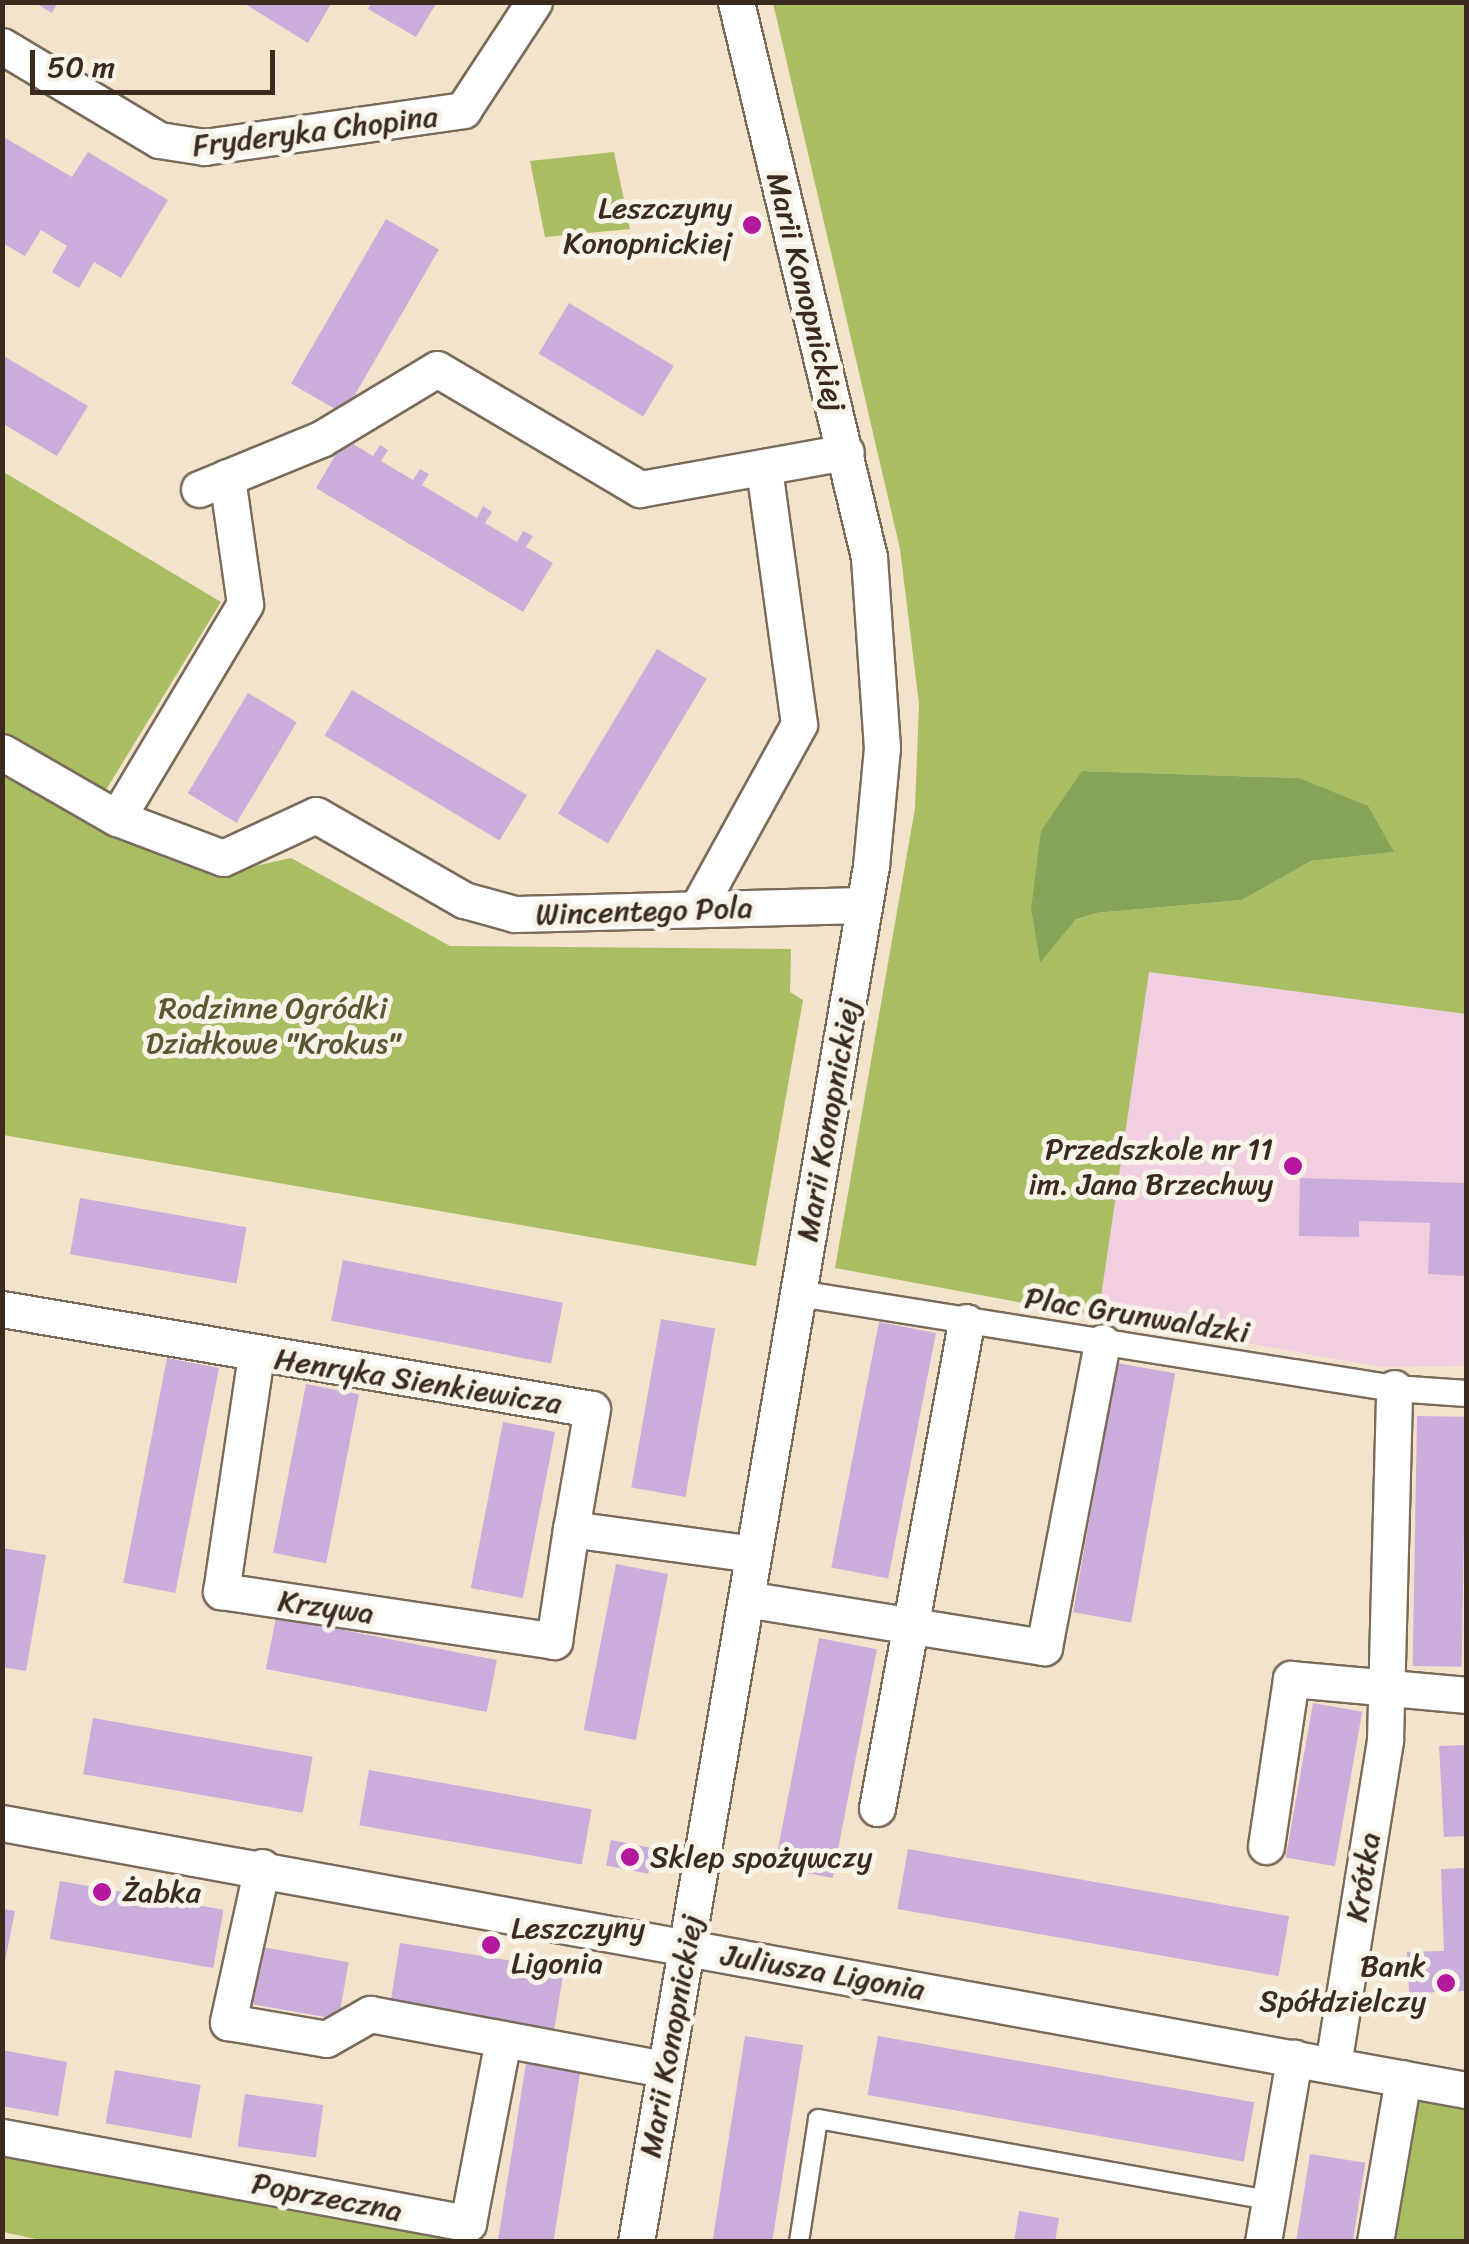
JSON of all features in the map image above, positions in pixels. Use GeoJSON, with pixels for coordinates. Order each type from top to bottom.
{"type":"FeatureCollection","features":[{"type":"Feature","properties":{"kind":"street","name":"Fryderyka Chopina"},"geometry":{"type":"LineString","coordinates":[[2,46],[159,140],[204,147],[463,110],[534,2]]}},
{"type":"Feature","properties":{"kind":"street","name":"Marii Konopnickiej"},"geometry":{"type":"LineString","coordinates":[[636,2242],[879,805],[881,668],[869,557],[736,2]]}},
{"type":"Feature","properties":{"kind":"street"},"geometry":{"type":"LineString","coordinates":[[117,818],[244,604],[213,483],[320,438],[437,369],[640,489],[846,452]]}},
{"type":"Feature","properties":{"kind":"street"},"geometry":{"type":"LineString","coordinates":[[696,909],[798,724],[764,468]]}},
{"type":"Feature","properties":{"kind":"street","name":"Wincentego Pola"},"geometry":{"type":"LineString","coordinates":[[2,752],[117,818],[223,858],[316,815],[464,900],[515,914],[864,904]]}},
{"type":"Feature","properties":{"kind":"street","name":"Plac Grunwaldzki"},"geometry":{"type":"LineString","coordinates":[[798,1293],[1394,1388],[1466,1393]]}},
{"type":"Feature","properties":{"kind":"street","name":"Henryka Sienkiewicza"},"geometry":{"type":"LineString","coordinates":[[2,1309],[592,1409],[571,1528]]}},
{"type":"Feature","properties":{"kind":"street"},"geometry":{"type":"LineString","coordinates":[[877,1808],[966,1322]]}},
{"type":"Feature","properties":{"kind":"street"},"geometry":{"type":"LineString","coordinates":[[746,1600],[1044,1647],[1102,1342]]}},
{"type":"Feature","properties":{"kind":"street","name":"Krzywa"},"geometry":{"type":"LineString","coordinates":[[256,1354],[221,1591],[554,1641],[571,1528]]}},
{"type":"Feature","properties":{"kind":"street","name":"Krótka"},"geometry":{"type":"LineString","coordinates":[[1333,2066],[1385,1740],[1394,1388]]}},
{"type":"Feature","properties":{"kind":"street"},"geometry":{"type":"LineString","coordinates":[[571,1528],[753,1554]]}},
{"type":"Feature","properties":{"kind":"street"},"geometry":{"type":"LineString","coordinates":[[1266,1846],[1291,1679],[1466,1695]]}},
{"type":"Feature","properties":{"kind":"street","name":"Juliusza Ligonia"},"geometry":{"type":"LineString","coordinates":[[2,1823],[262,1867],[1466,2090]]}},
{"type":"Feature","properties":{"kind":"street"},"geometry":{"type":"LineString","coordinates":[[262,1867],[228,2022],[326,2040],[370,2014],[665,2069]]}},
{"type":"Feature","properties":{"kind":"street","name":"Poprzeczna"},"geometry":{"type":"LineString","coordinates":[[2,2137],[468,2223],[503,2040]]}},
{"type":"Feature","properties":{"kind":"street"},"geometry":{"type":"LineString","coordinates":[[1262,2242],[1294,2058]]}},
{"type":"Feature","properties":{"kind":"street"},"geometry":{"type":"LineString","coordinates":[[1375,2242],[1403,2078]]}},
{"type":"Feature","properties":{"kind":"lane"},"geometry":{"type":"LineString","coordinates":[[800,2242],[818,2119],[1270,2200]]}},
{"type":"Feature","properties":{"kind":"shaded area","name":"Przedszkole nr 11 im. Jana Brzechwy"},"geometry":{"type":"Polygon","coordinates":[[[1148,971],[1466,1014],[1466,1366],[1381,1367],[1098,1317],[1148,971]]]}},
{"type":"Feature","properties":{"kind":"green space"},"geometry":{"type":"Polygon","coordinates":[[[773,3],[1466,3],[1466,1014],[1149,972],[1098,1317],[835,1268],[915,808],[919,704],[900,549],[773,3]],[[1082,771],[1031,910],[1040,962],[1070,922],[1096,913],[1242,900],[1311,861],[1393,852],[1299,778],[1082,771]]]}},
{"type":"Feature","properties":{"kind":"green space"},"geometry":{"type":"Polygon","coordinates":[[[614,152],[630,229],[545,237],[530,161],[614,152]]]}},
{"type":"Feature","properties":{"kind":"green space"},"geometry":{"type":"Polygon","coordinates":[[[2,471],[221,602],[104,793],[3,731],[2,471]]]}},
{"type":"Feature","properties":{"kind":"green space","name":"Rodzinne Ogródki Działkowe \"Krokus\""},"geometry":{"type":"Polygon","coordinates":[[[2,768],[228,872],[291,858],[450,946],[791,949],[790,992],[803,1000],[756,1266],[3,1135],[2,768]]]}},
{"type":"Feature","properties":{"kind":"green space"},"geometry":{"type":"Polygon","coordinates":[[[1082,771],[1299,778],[1368,806],[1394,852],[1311,861],[1242,900],[1096,913],[1075,920],[1040,963],[1031,910],[1041,831],[1082,771]]]}},
{"type":"Feature","properties":{"kind":"green space"},"geometry":{"type":"Polygon","coordinates":[[[1410,2100],[1466,2109],[1466,2241],[1384,2242],[1410,2100]]]}},
{"type":"Feature","properties":{"kind":"green space"},"geometry":{"type":"Polygon","coordinates":[[[2,2148],[454,2232],[457,2241],[50,2242],[3,2232],[2,2148]]]}},
{"type":"Feature","properties":{"kind":"building"},"geometry":{"type":"Polygon","coordinates":[[[34,2],[58,2],[52,13],[34,2]]]}},
{"type":"Feature","properties":{"kind":"building"},"geometry":{"type":"Polygon","coordinates":[[[242,2],[332,2],[308,43],[242,2]]]}},
{"type":"Feature","properties":{"kind":"building"},"geometry":{"type":"Polygon","coordinates":[[[372,2],[437,2],[416,37],[368,9],[372,2]]]}},
{"type":"Feature","properties":{"kind":"building"},"geometry":{"type":"Polygon","coordinates":[[[2,136],[72,177],[88,152],[168,200],[121,278],[94,262],[79,288],[52,272],[67,246],[41,230],[25,256],[2,243],[2,136]]]}},
{"type":"Feature","properties":{"kind":"building"},"geometry":{"type":"Polygon","coordinates":[[[386,219],[439,249],[344,414],[291,384],[386,219]]]}},
{"type":"Feature","properties":{"kind":"building"},"geometry":{"type":"Polygon","coordinates":[[[569,303],[674,366],[643,416],[539,354],[569,303]]]}},
{"type":"Feature","properties":{"kind":"building"},"geometry":{"type":"Polygon","coordinates":[[[2,355],[88,406],[57,456],[2,423],[2,355]]]}},
{"type":"Feature","properties":{"kind":"building"},"geometry":{"type":"Polygon","coordinates":[[[345,439],[373,456],[380,445],[388,450],[381,461],[413,480],[420,469],[429,474],[422,485],[477,518],[483,506],[492,512],[485,523],[517,542],[523,531],[533,536],[526,547],[553,563],[523,612],[316,488],[345,439]]]}},
{"type":"Feature","properties":{"kind":"building"},"geometry":{"type":"Polygon","coordinates":[[[657,649],[707,679],[608,843],[558,814],[657,649]]]}},
{"type":"Feature","properties":{"kind":"building"},"geometry":{"type":"Polygon","coordinates":[[[352,690],[527,795],[500,840],[325,735],[352,690]]]}},
{"type":"Feature","properties":{"kind":"building"},"geometry":{"type":"Polygon","coordinates":[[[248,693],[297,722],[237,823],[188,793],[248,693]]]}},
{"type":"Feature","properties":{"kind":"building"},"geometry":{"type":"Polygon","coordinates":[[[1300,1178],[1466,1183],[1466,1276],[1428,1274],[1430,1223],[1359,1221],[1359,1237],[1299,1236],[1300,1178]]]}},
{"type":"Feature","properties":{"kind":"building"},"geometry":{"type":"Polygon","coordinates":[[[80,1198],[246,1227],[237,1283],[70,1254],[80,1198]]]}},
{"type":"Feature","properties":{"kind":"building"},"geometry":{"type":"Polygon","coordinates":[[[343,1260],[563,1303],[551,1364],[331,1321],[343,1260]]]}},
{"type":"Feature","properties":{"kind":"building"},"geometry":{"type":"Polygon","coordinates":[[[661,1319],[715,1329],[685,1497],[631,1487],[661,1319]]]}},
{"type":"Feature","properties":{"kind":"building"},"geometry":{"type":"Polygon","coordinates":[[[879,1322],[936,1333],[888,1578],[831,1567],[879,1322]]]}},
{"type":"Feature","properties":{"kind":"building"},"geometry":{"type":"Polygon","coordinates":[[[167,1358],[219,1368],[175,1593],[123,1583],[167,1358]]]}},
{"type":"Feature","properties":{"kind":"building"},"geometry":{"type":"Polygon","coordinates":[[[1117,1363],[1175,1373],[1131,1622],[1073,1612],[1117,1363]]]}},
{"type":"Feature","properties":{"kind":"building"},"geometry":{"type":"Polygon","coordinates":[[[306,1384],[359,1394],[326,1563],[273,1553],[306,1384]]]}},
{"type":"Feature","properties":{"kind":"building"},"geometry":{"type":"Polygon","coordinates":[[[1417,1416],[1466,1417],[1462,1667],[1413,1666],[1417,1416]]]}},
{"type":"Feature","properties":{"kind":"building"},"geometry":{"type":"Polygon","coordinates":[[[503,1422],[555,1432],[523,1598],[471,1588],[503,1422]]]}},
{"type":"Feature","properties":{"kind":"building"},"geometry":{"type":"Polygon","coordinates":[[[2,1548],[46,1555],[26,1671],[2,1667],[2,1548]]]}},
{"type":"Feature","properties":{"kind":"building"},"geometry":{"type":"Polygon","coordinates":[[[616,1564],[668,1574],[636,1740],[584,1730],[616,1564]]]}},
{"type":"Feature","properties":{"kind":"building"},"geometry":{"type":"Polygon","coordinates":[[[276,1617],[497,1660],[487,1712],[266,1669],[276,1617]]]}},
{"type":"Feature","properties":{"kind":"building"},"geometry":{"type":"Polygon","coordinates":[[[819,1638],[877,1649],[832,1878],[775,1867],[819,1638]]]}},
{"type":"Feature","properties":{"kind":"building"},"geometry":{"type":"Polygon","coordinates":[[[1313,1703],[1362,1712],[1335,1866],[1286,1858],[1313,1703]]]}},
{"type":"Feature","properties":{"kind":"building"},"geometry":{"type":"Polygon","coordinates":[[[93,1718],[313,1757],[303,1813],[83,1774],[93,1718]]]}},
{"type":"Feature","properties":{"kind":"building"},"geometry":{"type":"Polygon","coordinates":[[[1466,1745],[1466,1836],[1444,1837],[1439,1746],[1466,1745]]]}},
{"type":"Feature","properties":{"kind":"building"},"geometry":{"type":"Polygon","coordinates":[[[369,1770],[592,1809],[582,1864],[359,1825],[369,1770]]]}},
{"type":"Feature","properties":{"kind":"building","name":"Sklep spożywczy"},"geometry":{"type":"Polygon","coordinates":[[[611,1840],[653,1848],[648,1874],[606,1866],[611,1840]]]}},
{"type":"Feature","properties":{"kind":"building"},"geometry":{"type":"Polygon","coordinates":[[[908,1849],[1289,1916],[1279,1976],[897,1909],[908,1849]]]}},
{"type":"Feature","properties":{"kind":"building"},"geometry":{"type":"Polygon","coordinates":[[[1466,1868],[1466,1991],[1409,1993],[1407,1952],[1444,1951],[1441,1869],[1466,1868]]]}},
{"type":"Feature","properties":{"kind":"building"},"geometry":{"type":"Polygon","coordinates":[[[60,1881],[223,1910],[213,1968],[50,1939],[60,1881]]]}},
{"type":"Feature","properties":{"kind":"building"},"geometry":{"type":"Polygon","coordinates":[[[3,1909],[15,1911],[4,1966],[3,1966],[3,1909]]]}},
{"type":"Feature","properties":{"kind":"building"},"geometry":{"type":"Polygon","coordinates":[[[400,1943],[564,1969],[554,2029],[390,2003],[400,1943]]]}},
{"type":"Feature","properties":{"kind":"building"},"geometry":{"type":"Polygon","coordinates":[[[262,1947],[349,1962],[339,2019],[252,2004],[262,1947]]]}},
{"type":"Feature","properties":{"kind":"building"},"geometry":{"type":"Polygon","coordinates":[[[745,2036],[803,2045],[772,2242],[712,2241],[745,2036]]]}},
{"type":"Feature","properties":{"kind":"building"},"geometry":{"type":"Polygon","coordinates":[[[878,2036],[1254,2102],[1244,2161],[868,2095],[878,2036]]]}},
{"type":"Feature","properties":{"kind":"building"},"geometry":{"type":"Polygon","coordinates":[[[2,2050],[67,2062],[58,2116],[2,2106],[2,2050]]]}},
{"type":"Feature","properties":{"kind":"building"},"geometry":{"type":"Polygon","coordinates":[[[527,2057],[581,2066],[553,2242],[498,2242],[527,2057]]]}},
{"type":"Feature","properties":{"kind":"building"},"geometry":{"type":"Polygon","coordinates":[[[115,2070],[201,2085],[191,2138],[106,2123],[115,2070]]]}},
{"type":"Feature","properties":{"kind":"building"},"geometry":{"type":"Polygon","coordinates":[[[245,2094],[323,2105],[316,2157],[238,2146],[245,2094]]]}},
{"type":"Feature","properties":{"kind":"building"},"geometry":{"type":"Polygon","coordinates":[[[1310,2154],[1365,2163],[1353,2242],[1296,2242],[1310,2154]]]}},
{"type":"Feature","properties":{"kind":"building"},"geometry":{"type":"Polygon","coordinates":[[[1019,2211],[1059,2218],[1055,2242],[1014,2242],[1019,2211]]]}},
{"type":"Feature","properties":{"kind":"place","name":"Leszczyny Konopnickiej"},"geometry":{"type":"Point","coordinates":[752,225]}},
{"type":"Feature","properties":{"kind":"place","name":"Przedszkole nr 11 im. Jana Brzechwy"},"geometry":{"type":"Point","coordinates":[1293,1166]}},
{"type":"Feature","properties":{"kind":"place","name":"Sklep spożywczy"},"geometry":{"type":"Point","coordinates":[630,1857]}},
{"type":"Feature","properties":{"kind":"place","name":"Żabka"},"geometry":{"type":"Point","coordinates":[102,1892]}},
{"type":"Feature","properties":{"kind":"place","name":"Leszczyny Ligonia"},"geometry":{"type":"Point","coordinates":[491,1945]}},
{"type":"Feature","properties":{"kind":"place","name":"Bank Spółdzielczy"},"geometry":{"type":"Point","coordinates":[1446,1983]}}]}
